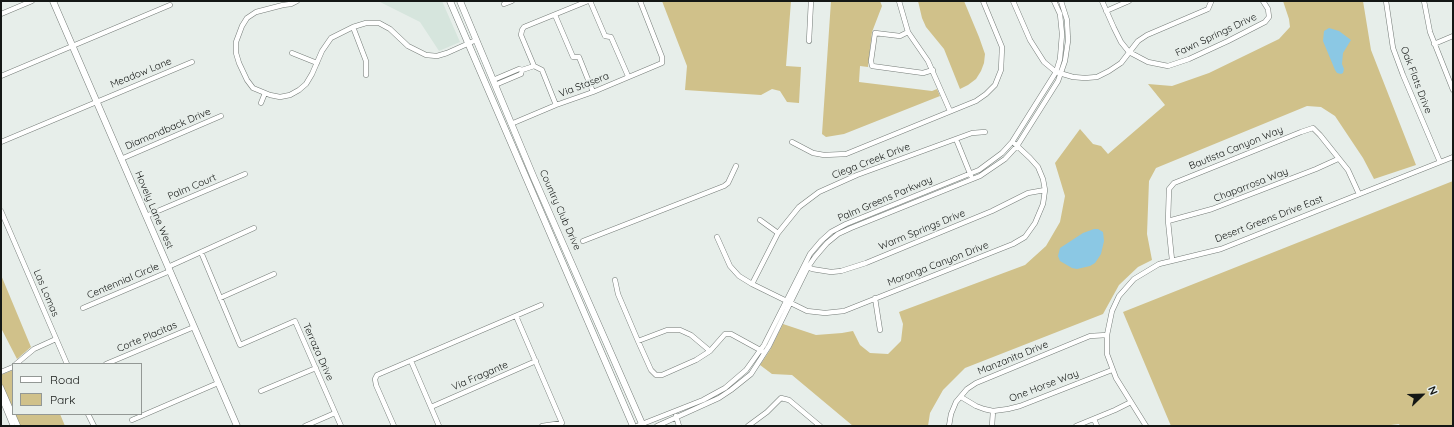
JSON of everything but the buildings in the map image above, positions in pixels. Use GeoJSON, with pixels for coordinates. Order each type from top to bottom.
{"type":"FeatureCollection","features":[{"type":"Feature","properties":{"kind":"main road","name":"Hovely Lane West"},"geometry":{"type":"LineString","coordinates":[[53,1],[237,426]]}},
{"type":"Feature","properties":{"kind":"main road","name":"Country Club Drive"},"geometry":{"type":"LineString","coordinates":[[450,1],[633,426]]}},
{"type":"Feature","properties":{"kind":"main road","name":"Country Club Drive"},"geometry":{"type":"LineString","coordinates":[[460,1],[511,124],[641,425]]}},
{"type":"Feature","properties":{"kind":"street"},"geometry":{"type":"LineString","coordinates":[[1,14],[32,1]]}},
{"type":"Feature","properties":{"kind":"street"},"geometry":{"type":"LineString","coordinates":[[274,1],[276,7]]}},
{"type":"Feature","properties":{"kind":"street"},"geometry":{"type":"LineString","coordinates":[[297,1],[291,4],[256,12],[247,18],[240,29],[236,42],[236,52],[242,71],[253,88],[280,97],[290,95],[306,84],[325,45],[331,38],[352,27],[366,23],[379,23],[390,29],[408,46],[426,55],[437,56],[446,54],[476,40]]}},
{"type":"Feature","properties":{"kind":"street"},"geometry":{"type":"LineString","coordinates":[[504,4],[512,1]]}},
{"type":"Feature","properties":{"kind":"street"},"geometry":{"type":"LineString","coordinates":[[556,105],[542,70],[534,66],[521,35],[524,27],[555,14],[589,1],[605,36],[611,37],[628,76]]}},
{"type":"Feature","properties":{"kind":"street","name":"Via Stasera"},"geometry":{"type":"LineString","coordinates":[[511,124],[662,63],[662,57],[640,1]]}},
{"type":"Feature","properties":{"kind":"street"},"geometry":{"type":"LineString","coordinates":[[809,40],[811,1]]}},
{"type":"Feature","properties":{"kind":"street"},"geometry":{"type":"LineString","coordinates":[[899,1],[908,32],[933,70],[950,111]]}},
{"type":"Feature","properties":{"kind":"street"},"geometry":{"type":"LineString","coordinates":[[792,142],[812,153],[824,156],[846,154],[976,101],[986,94],[995,85],[1001,70],[1002,47],[983,1]]}},
{"type":"Feature","properties":{"kind":"street"},"geometry":{"type":"LineString","coordinates":[[1013,1],[1030,40],[1044,62],[1058,73],[1073,77],[1085,78],[1097,77],[1109,71],[1121,63],[1138,41],[1208,9],[1211,2]]}},
{"type":"Feature","properties":{"kind":"street","name":"Palm Greens Parkway"},"geometry":{"type":"LineString","coordinates":[[806,266],[827,243],[838,234],[972,179],[992,169],[1005,159],[1017,146],[1058,80],[1062,34],[1060,14],[1054,1]]}},
{"type":"Feature","properties":{"kind":"street","name":"Palm Greens Parkway"},"geometry":{"type":"LineString","coordinates":[[657,426],[719,398],[732,390],[751,374],[789,301],[806,266],[810,254],[821,241],[836,229],[970,174],[990,163],[1002,153],[1012,142],[1065,61],[1068,41],[1067,20],[1061,1]]}},
{"type":"Feature","properties":{"kind":"street"},"geometry":{"type":"LineString","coordinates":[[1102,1],[1121,42],[1129,52]]}},
{"type":"Feature","properties":{"kind":"street"},"geometry":{"type":"LineString","coordinates":[[1106,11],[1129,1]]}},
{"type":"Feature","properties":{"kind":"street","name":"Fawn Springs Drive"},"geometry":{"type":"LineString","coordinates":[[1129,52],[1148,62],[1168,66],[1189,60],[1266,22],[1269,17],[1268,9],[1263,1]]}},
{"type":"Feature","properties":{"kind":"street","name":"Oak Flats Drive"},"geometry":{"type":"LineString","coordinates":[[1386,1],[1393,48],[1440,162]]}},
{"type":"Feature","properties":{"kind":"street"},"geometry":{"type":"LineString","coordinates":[[1424,1],[1430,32],[1452,88]]}},
{"type":"Feature","properties":{"kind":"street"},"geometry":{"type":"LineString","coordinates":[[1,76],[170,5]]}},
{"type":"Feature","properties":{"kind":"street"},"geometry":{"type":"LineString","coordinates":[[555,14],[573,57],[579,57],[593,92]]}},
{"type":"Feature","properties":{"kind":"street"},"geometry":{"type":"LineString","coordinates":[[352,27],[366,61],[366,75]]}},
{"type":"Feature","properties":{"kind":"street"},"geometry":{"type":"LineString","coordinates":[[908,32],[900,36],[875,33],[871,61],[872,66],[923,73],[933,70]]}},
{"type":"Feature","properties":{"kind":"street"},"geometry":{"type":"LineString","coordinates":[[1434,44],[1453,36]]}},
{"type":"Feature","properties":{"kind":"street"},"geometry":{"type":"LineString","coordinates":[[292,53],[317,63]]}},
{"type":"Feature","properties":{"kind":"street","name":"Meadow Lane"},"geometry":{"type":"LineString","coordinates":[[1,142],[192,62]]}},
{"type":"Feature","properties":{"kind":"street"},"geometry":{"type":"LineString","coordinates":[[494,82],[521,74],[522,70],[534,66]]}},
{"type":"Feature","properties":{"kind":"street"},"geometry":{"type":"LineString","coordinates":[[261,103],[265,93]]}},
{"type":"Feature","properties":{"kind":"street","name":"Diamondback Drive"},"geometry":{"type":"LineString","coordinates":[[121,158],[221,116]]}},
{"type":"Feature","properties":{"kind":"street","name":"Bautista Canyon Way"},"geometry":{"type":"LineString","coordinates":[[1168,221],[1169,189],[1174,183],[1313,128],[1328,144],[1338,159]]}},
{"type":"Feature","properties":{"kind":"street","name":"Ciega Creek Drive"},"geometry":{"type":"LineString","coordinates":[[752,284],[778,232],[799,207],[824,189],[857,175],[972,133],[985,132]]}},
{"type":"Feature","properties":{"kind":"street"},"geometry":{"type":"LineString","coordinates":[[956,139],[972,179]]}},
{"type":"Feature","properties":{"kind":"street","name":"Moronga Canyon Drive"},"geometry":{"type":"LineString","coordinates":[[717,237],[730,266],[739,276],[752,284],[789,301],[806,311],[825,313],[844,312],[875,298],[1013,244],[1025,237],[1035,223],[1043,204],[1045,190],[1043,179],[1038,167],[1012,142]]}},
{"type":"Feature","properties":{"kind":"street","name":"Desert Greens Drive East"},"geometry":{"type":"LineString","coordinates":[[1146,426],[1121,387],[1112,370],[1107,354],[1107,335],[1112,311],[1119,296],[1134,279],[1159,264],[1221,249],[1453,157]]}},
{"type":"Feature","properties":{"kind":"street"},"geometry":{"type":"LineString","coordinates":[[1338,159],[1348,170],[1359,194]]}},
{"type":"Feature","properties":{"kind":"street","name":"Chaparrosa Way"},"geometry":{"type":"LineString","coordinates":[[1168,221],[1212,210],[1338,159]]}},
{"type":"Feature","properties":{"kind":"street"},"geometry":{"type":"LineString","coordinates":[[583,241],[724,186],[728,183],[736,166]]}},
{"type":"Feature","properties":{"kind":"street","name":"Palm Court"},"geometry":{"type":"LineString","coordinates":[[146,216],[245,174]]}},
{"type":"Feature","properties":{"kind":"street","name":"Warm Springs Drive"},"geometry":{"type":"LineString","coordinates":[[806,266],[812,269],[831,272],[841,271],[866,263],[992,211],[1028,193],[1045,190]]}},
{"type":"Feature","properties":{"kind":"street","name":"Las Lomas"},"geometry":{"type":"LineString","coordinates":[[1,211],[67,363]]}},
{"type":"Feature","properties":{"kind":"street"},"geometry":{"type":"LineString","coordinates":[[760,220],[778,232]]}},
{"type":"Feature","properties":{"kind":"street"},"geometry":{"type":"LineString","coordinates":[[1168,221],[1172,260]]}},
{"type":"Feature","properties":{"kind":"street","name":"Centennial Circle"},"geometry":{"type":"LineString","coordinates":[[83,308],[254,228]]}},
{"type":"Feature","properties":{"kind":"street","name":"Terraza Drive"},"geometry":{"type":"LineString","coordinates":[[201,252],[240,345],[294,321],[341,426]]}},
{"type":"Feature","properties":{"kind":"street"},"geometry":{"type":"LineString","coordinates":[[220,298],[274,274]]}},
{"type":"Feature","properties":{"kind":"street"},"geometry":{"type":"LineString","coordinates":[[615,280],[618,294],[638,341],[651,370],[656,375],[662,375],[696,360],[710,350],[725,334],[732,334],[763,351]]}},
{"type":"Feature","properties":{"kind":"street"},"geometry":{"type":"LineString","coordinates":[[875,298],[880,330]]}},
{"type":"Feature","properties":{"kind":"street"},"geometry":{"type":"LineString","coordinates":[[394,426],[375,379],[377,375],[541,305]]}},
{"type":"Feature","properties":{"kind":"street"},"geometry":{"type":"LineString","coordinates":[[516,316],[562,423],[542,426]]}},
{"type":"Feature","properties":{"kind":"street","name":"Corte Placitas"},"geometry":{"type":"LineString","coordinates":[[108,363],[194,327]]}},
{"type":"Feature","properties":{"kind":"street"},"geometry":{"type":"LineString","coordinates":[[638,341],[667,330],[680,330],[691,335],[710,350]]}},
{"type":"Feature","properties":{"kind":"street","name":"Manzanita Drive"},"geometry":{"type":"LineString","coordinates":[[949,426],[953,408],[971,386],[984,379],[1090,336],[1107,335]]}},
{"type":"Feature","properties":{"kind":"street"},"geometry":{"type":"LineString","coordinates":[[17,363],[34,349],[56,339]]}},
{"type":"Feature","properties":{"kind":"street","name":"Palm Greens Parkway"},"geometry":{"type":"LineString","coordinates":[[641,425],[703,400],[725,388],[746,370],[763,351]]}},
{"type":"Feature","properties":{"kind":"street"},"geometry":{"type":"LineString","coordinates":[[411,361],[439,426]]}},
{"type":"Feature","properties":{"kind":"street","name":"Via Fragante"},"geometry":{"type":"LineString","coordinates":[[431,407],[536,362]]}},
{"type":"Feature","properties":{"kind":"street"},"geometry":{"type":"LineString","coordinates":[[1,372],[12,367]]}},
{"type":"Feature","properties":{"kind":"street"},"geometry":{"type":"LineString","coordinates":[[261,391],[316,368]]}},
{"type":"Feature","properties":{"kind":"street","name":"One Horse Way"},"geometry":{"type":"LineString","coordinates":[[961,397],[976,406],[993,411],[1001,411],[1020,406],[1112,370]]}},
{"type":"Feature","properties":{"kind":"street"},"geometry":{"type":"LineString","coordinates":[[132,420],[218,383]]}},
{"type":"Feature","properties":{"kind":"street"},"geometry":{"type":"LineString","coordinates":[[1,387],[12,412]]}},
{"type":"Feature","properties":{"kind":"street"},"geometry":{"type":"LineString","coordinates":[[1,397],[13,426]]}},
{"type":"Feature","properties":{"kind":"street"},"geometry":{"type":"LineString","coordinates":[[748,426],[767,412],[781,398],[789,400],[820,426]]}},
{"type":"Feature","properties":{"kind":"street"},"geometry":{"type":"LineString","coordinates":[[1076,426],[1131,402]]}},
{"type":"Feature","properties":{"kind":"street"},"geometry":{"type":"LineString","coordinates":[[992,426],[993,411]]}},
{"type":"Feature","properties":{"kind":"street"},"geometry":{"type":"LineString","coordinates":[[675,412],[679,426]]}},
{"type":"Feature","properties":{"kind":"street"},"geometry":{"type":"LineString","coordinates":[[305,426],[335,413]]}},
{"type":"Feature","properties":{"kind":"street"},"geometry":{"type":"LineString","coordinates":[[13,415],[18,426]]}},
{"type":"Feature","properties":{"kind":"street"},"geometry":{"type":"LineString","coordinates":[[88,415],[94,426]]}},
{"type":"Feature","properties":{"kind":"street"},"geometry":{"type":"LineString","coordinates":[[1094,419],[1097,426]]}},
{"type":"Feature","properties":{"kind":"shaded area"},"geometry":{"type":"Polygon","coordinates":[[[378,1],[442,1],[460,42],[439,51],[420,22],[378,1]]]}},
{"type":"Feature","properties":{"kind":"green space"},"geometry":{"type":"Polygon","coordinates":[[[662,1],[791,1],[786,66],[801,67],[799,103],[787,102],[780,91],[772,89],[761,95],[685,90],[687,66],[662,1]]]}},
{"type":"Feature","properties":{"kind":"green space"},"geometry":{"type":"Polygon","coordinates":[[[831,1],[880,1],[882,6],[872,32],[868,67],[860,66],[859,82],[932,91],[937,89],[940,96],[844,134],[826,137],[822,134],[831,1]]]}},
{"type":"Feature","properties":{"kind":"green space"},"geometry":{"type":"Polygon","coordinates":[[[918,1],[964,1],[985,54],[981,71],[976,79],[968,85],[960,89],[944,49],[926,27],[918,1]]]}},
{"type":"Feature","properties":{"kind":"green space"},"geometry":{"type":"Polygon","coordinates":[[[1283,1],[1363,1],[1371,50],[1416,165],[1374,179],[1363,158],[1335,116],[1321,107],[1307,106],[1156,168],[1149,181],[1147,234],[1152,260],[1138,267],[1119,285],[1103,314],[965,368],[943,390],[930,413],[928,426],[853,426],[792,375],[772,374],[760,365],[770,350],[783,324],[816,335],[853,331],[860,345],[870,353],[888,354],[901,341],[903,324],[899,312],[1025,265],[1046,246],[1060,222],[1065,196],[1055,163],[1080,129],[1093,144],[1101,146],[1108,154],[1165,105],[1148,84],[1172,86],[1209,73],[1279,39],[1290,27],[1283,1]]]}},
{"type":"Feature","properties":{"kind":"green space"},"geometry":{"type":"Polygon","coordinates":[[[1453,181],[1453,426],[1400,426],[1399,424],[1383,426],[1171,426],[1123,312],[1453,181]]]}},
{"type":"Feature","properties":{"kind":"green space"},"geometry":{"type":"Polygon","coordinates":[[[1,275],[31,347],[17,359],[1,328],[1,275]]]}},
{"type":"Feature","properties":{"kind":"green space"},"geometry":{"type":"Polygon","coordinates":[[[12,370],[12,408],[1,382],[1,375],[12,370]]]}},
{"type":"Feature","properties":{"kind":"green space"},"geometry":{"type":"Polygon","coordinates":[[[15,415],[60,415],[65,426],[20,426],[15,415]]]}},
{"type":"Feature","properties":{"kind":"water"},"geometry":{"type":"Polygon","coordinates":[[[1329,28],[1339,31],[1351,40],[1343,53],[1342,64],[1344,69],[1343,73],[1341,74],[1337,73],[1335,70],[1323,41],[1324,31],[1329,28]]]}},
{"type":"Feature","properties":{"kind":"water"},"geometry":{"type":"Polygon","coordinates":[[[1098,229],[1103,232],[1104,241],[1101,254],[1095,263],[1090,266],[1077,269],[1072,268],[1060,261],[1058,256],[1060,248],[1083,233],[1098,229]]]}}]}
